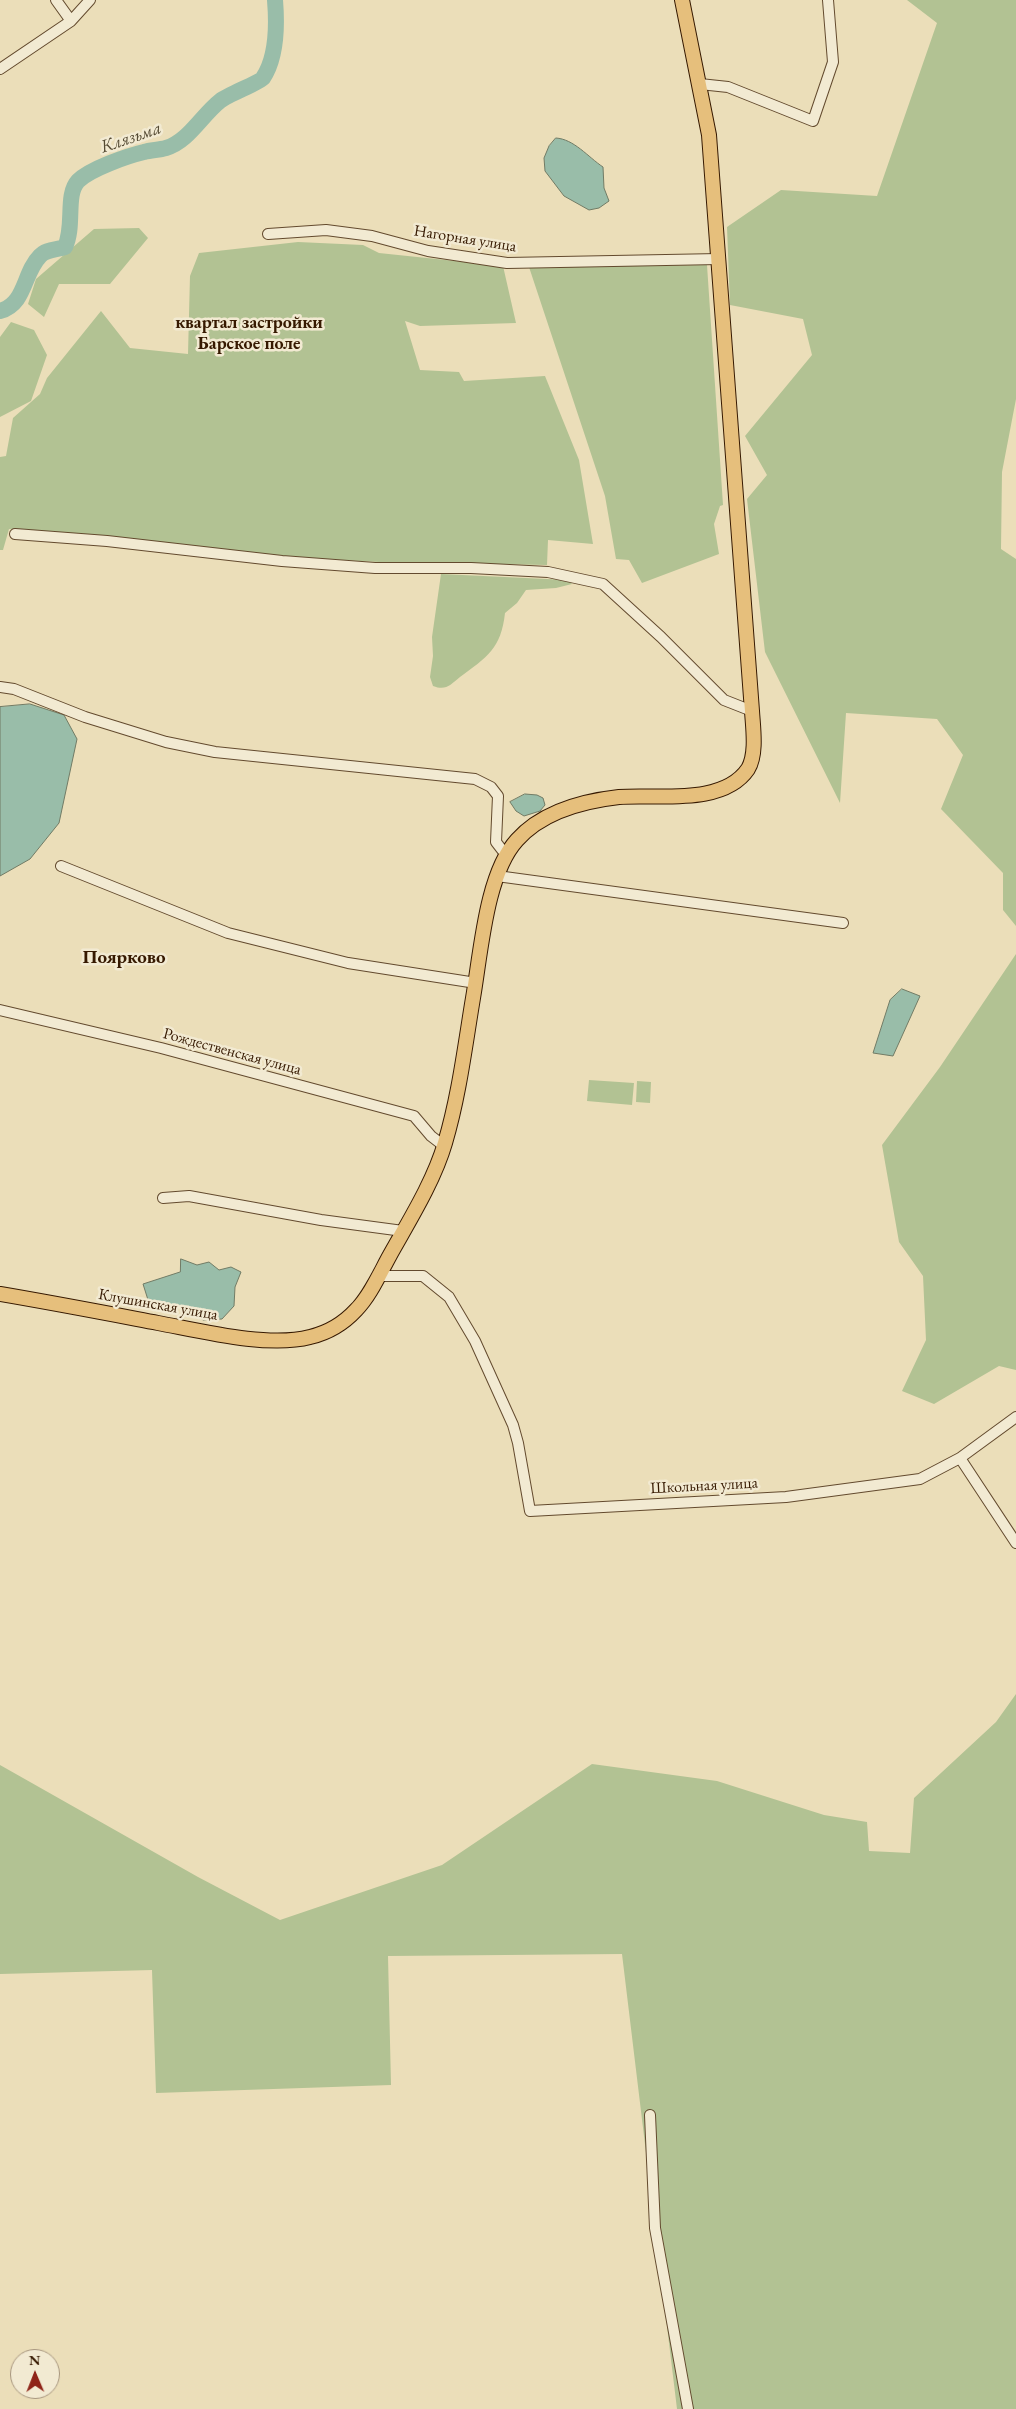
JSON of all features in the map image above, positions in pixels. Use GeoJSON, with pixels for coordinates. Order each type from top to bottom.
{"type":"FeatureCollection","features":[{"type":"Feature","properties":{"kind":"main road","name":"Клушинская улица"},"geometry":{"type":"LineString","coordinates":[[0,1294],[193,1330],[256,1339],[288,1340],[310,1337],[334,1328],[357,1309],[379,1276],[444,1146],[463,1063],[476,983],[497,876],[506,855],[518,839],[531,827],[567,807],[618,798],[694,796],[732,784],[749,768],[754,742],[720,259],[709,135],[682,0]]}},
{"type":"Feature","properties":{"kind":"street"},"geometry":{"type":"LineString","coordinates":[[56,0],[72,21]]}},
{"type":"Feature","properties":{"kind":"street"},"geometry":{"type":"LineString","coordinates":[[0,69],[72,21],[90,0]]}},
{"type":"Feature","properties":{"kind":"street"},"geometry":{"type":"LineString","coordinates":[[700,84],[728,88],[813,120],[833,62],[828,0]]}},
{"type":"Feature","properties":{"kind":"street","name":"Нагорная улица"},"geometry":{"type":"LineString","coordinates":[[268,234],[326,230],[372,236],[428,251],[507,263],[720,259]]}},
{"type":"Feature","properties":{"kind":"street"},"geometry":{"type":"LineString","coordinates":[[15,534],[107,541],[282,561],[375,568],[471,568],[548,572],[603,584],[661,637],[724,700],[752,711]]}},
{"type":"Feature","properties":{"kind":"street"},"geometry":{"type":"LineString","coordinates":[[0,687],[14,689],[85,717],[166,742],[215,752],[475,779],[492,787],[498,796],[496,842],[506,855]]}},
{"type":"Feature","properties":{"kind":"street"},"geometry":{"type":"LineString","coordinates":[[61,866],[228,933],[348,964],[476,983]]}},
{"type":"Feature","properties":{"kind":"street"},"geometry":{"type":"LineString","coordinates":[[497,876],[843,923]]}},
{"type":"Feature","properties":{"kind":"street","name":"Рождественская улица"},"geometry":{"type":"LineString","coordinates":[[0,1010],[161,1048],[414,1116],[431,1136],[444,1146]]}},
{"type":"Feature","properties":{"kind":"street"},"geometry":{"type":"LineString","coordinates":[[163,1198],[188,1196],[321,1220],[403,1231]]}},
{"type":"Feature","properties":{"kind":"street","name":"Школьная улица"},"geometry":{"type":"LineString","coordinates":[[379,1276],[423,1276],[449,1297],[476,1341],[513,1425],[530,1511],[786,1497],[920,1478],[960,1458],[1016,1417]]}},
{"type":"Feature","properties":{"kind":"street"},"geometry":{"type":"LineString","coordinates":[[960,1458],[1016,1543]]}},
{"type":"Feature","properties":{"kind":"street"},"geometry":{"type":"LineString","coordinates":[[650,2115],[655,2228],[688,2409]]}},
{"type":"Feature","properties":{"kind":"shaded area"},"geometry":{"type":"Polygon","coordinates":[[[907,0],[1016,0],[1016,399],[1002,472],[1001,549],[1016,559],[1016,926],[1003,910],[1003,873],[941,809],[963,755],[937,719],[846,713],[840,803],[765,652],[747,499],[767,475],[745,436],[812,355],[803,319],[730,305],[727,227],[781,190],[877,196],[937,23],[907,0]]]}},
{"type":"Feature","properties":{"kind":"shaded area"},"geometry":{"type":"Polygon","coordinates":[[[556,138],[575,145],[603,167],[604,188],[609,201],[599,208],[589,210],[564,196],[545,171],[544,158],[549,146],[556,138]]]}},
{"type":"Feature","properties":{"kind":"shaded area"},"geometry":{"type":"Polygon","coordinates":[[[139,228],[148,238],[110,284],[59,284],[44,317],[28,304],[36,279],[94,229],[139,228]]]}},
{"type":"Feature","properties":{"kind":"shaded area"},"geometry":{"type":"Polygon","coordinates":[[[298,242],[363,245],[379,253],[503,266],[516,323],[420,326],[405,321],[420,370],[459,372],[464,381],[545,376],[579,460],[593,544],[548,540],[547,565],[379,562],[287,557],[9,529],[3,550],[0,550],[0,457],[6,456],[13,418],[40,394],[47,378],[101,311],[130,348],[188,354],[190,276],[199,253],[298,242]]]}},
{"type":"Feature","properties":{"kind":"shaded area"},"geometry":{"type":"Polygon","coordinates":[[[707,265],[723,505],[720,506],[714,524],[719,554],[642,583],[629,560],[616,559],[605,496],[529,267],[707,265]]]}},
{"type":"Feature","properties":{"kind":"shaded area"},"geometry":{"type":"Polygon","coordinates":[[[11,322],[34,330],[47,355],[31,401],[0,417],[0,337],[11,322]]]}},
{"type":"Feature","properties":{"kind":"shaded area"},"geometry":{"type":"Polygon","coordinates":[[[441,574],[568,580],[572,584],[556,588],[526,590],[517,603],[505,613],[500,635],[491,651],[478,664],[450,685],[441,688],[433,686],[430,677],[433,656],[432,637],[441,574]]]}},
{"type":"Feature","properties":{"kind":"shaded area"},"geometry":{"type":"Polygon","coordinates":[[[30,704],[64,715],[77,739],[59,823],[30,859],[0,876],[0,707],[30,704]]]}},
{"type":"Feature","properties":{"kind":"shaded area"},"geometry":{"type":"Polygon","coordinates":[[[525,794],[537,795],[543,798],[545,805],[540,811],[524,816],[516,811],[510,802],[525,794]]]}},
{"type":"Feature","properties":{"kind":"shaded area"},"geometry":{"type":"Polygon","coordinates":[[[1016,954],[1016,1370],[999,1366],[934,1404],[902,1391],[926,1340],[923,1276],[899,1242],[882,1145],[940,1067],[1016,954]]]}},
{"type":"Feature","properties":{"kind":"shaded area"},"geometry":{"type":"Polygon","coordinates":[[[902,989],[920,996],[893,1056],[873,1053],[890,1000],[902,989]]]}},
{"type":"Feature","properties":{"kind":"shaded area"},"geometry":{"type":"Polygon","coordinates":[[[589,1080],[634,1083],[632,1105],[587,1101],[589,1080]]]}},
{"type":"Feature","properties":{"kind":"shaded area"},"geometry":{"type":"Polygon","coordinates":[[[637,1081],[651,1082],[650,1103],[636,1102],[637,1081]]]}},
{"type":"Feature","properties":{"kind":"shaded area"},"geometry":{"type":"Polygon","coordinates":[[[181,1259],[197,1265],[209,1262],[219,1270],[231,1267],[241,1272],[235,1287],[234,1306],[222,1319],[203,1320],[187,1307],[149,1303],[143,1284],[180,1272],[181,1259]]]}},
{"type":"Feature","properties":{"kind":"shaded area"},"geometry":{"type":"Polygon","coordinates":[[[1016,1694],[1016,2409],[677,2409],[622,1954],[388,1956],[391,2085],[156,2093],[152,1970],[0,1974],[0,1765],[198,1877],[280,1920],[442,1865],[592,1764],[717,1781],[824,1815],[867,1822],[869,1851],[910,1853],[914,1798],[996,1722],[1016,1694]]]}},
{"type":"Feature","properties":{"kind":"waterway","name":"Клязьма"},"geometry":{"type":"LineString","coordinates":[[0,311],[15,302],[34,263],[42,254],[65,247],[68,239],[72,194],[78,181],[91,172],[119,160],[174,145],[188,134],[220,101],[263,78],[268,70],[275,40],[275,0]]}},
{"type":"Feature","properties":{"kind":"district","name":"квартал застройки Барское поле"},"geometry":{"type":"Point","coordinates":[249,333]}},
{"type":"Feature","properties":{"kind":"district","name":"Поярково"},"geometry":{"type":"Point","coordinates":[124,958]}}]}
